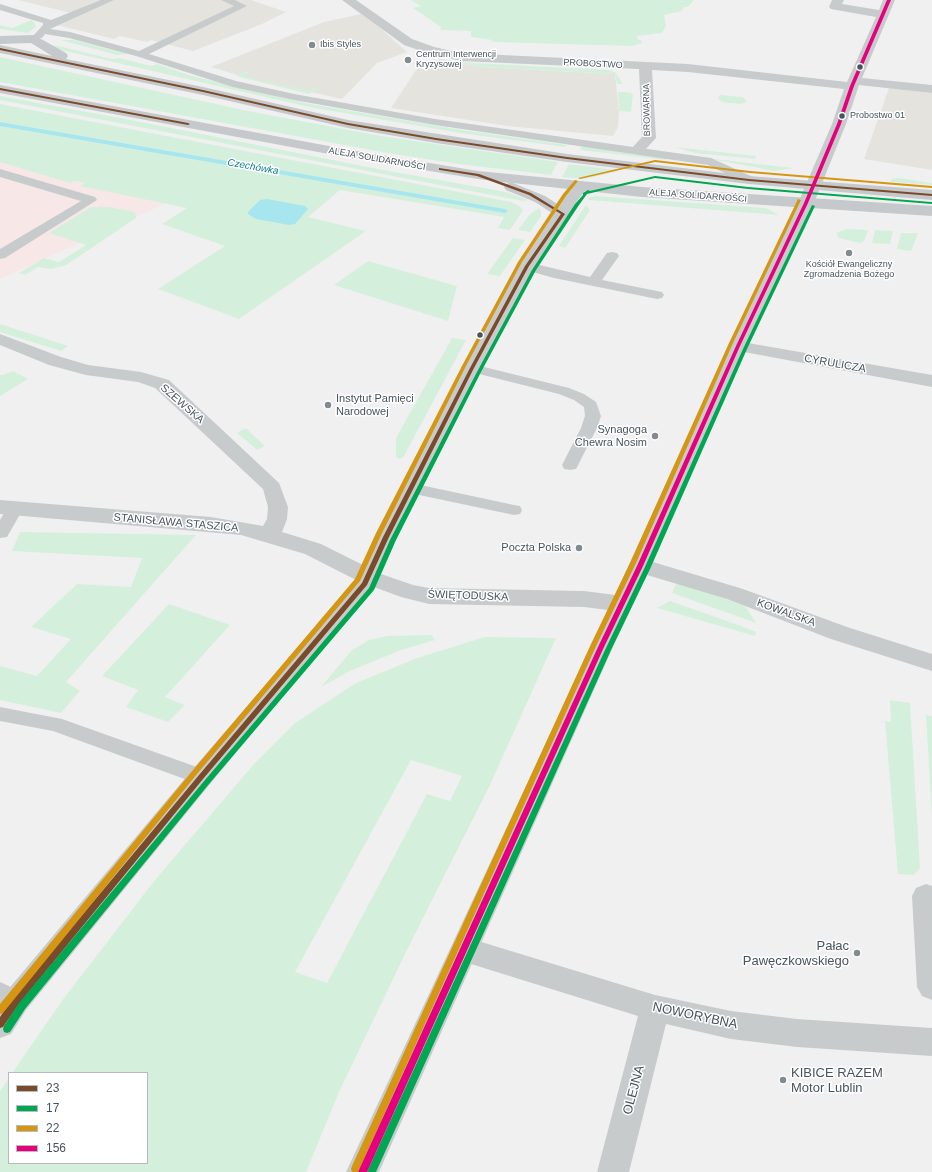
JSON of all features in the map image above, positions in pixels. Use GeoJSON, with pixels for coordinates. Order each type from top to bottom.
{"type":"FeatureCollection","features":[{"type":"Feature","properties":{"kind":"main road"},"geometry":{"type":"LineString","coordinates":[[0,40],[42,32],[47,49],[85,67]]}},
{"type":"Feature","properties":{"kind":"main road","name":"ALEJA SOLIDARNOŚCI"},"geometry":{"type":"LineString","coordinates":[[0,49],[348,124],[501,149],[749,180],[932,195]]}},
{"type":"Feature","properties":{"kind":"main road","name":"ALEJA SOLIDARNOŚCI"},"geometry":{"type":"LineString","coordinates":[[0,89],[360,156],[478,175],[642,192],[932,211]]}},
{"type":"Feature","properties":{"kind":"main road"},"geometry":{"type":"LineString","coordinates":[[582,186],[655,169]]}},
{"type":"Feature","properties":{"kind":"main road"},"geometry":{"type":"LineString","coordinates":[[478,175],[530,194],[563,214]]}},
{"type":"Feature","properties":{"kind":"street","name":"PROBOSTWO"},"geometry":{"type":"LineString","coordinates":[[348,0],[402,38],[422,48],[473,59],[708,70],[932,89]]}},
{"type":"Feature","properties":{"kind":"street"},"geometry":{"type":"LineString","coordinates":[[838,0],[835,7],[884,14]]}},
{"type":"Feature","properties":{"kind":"street"},"geometry":{"type":"LineString","coordinates":[[362,1172],[396,1094],[464,950],[640,566],[738,346],[806,203],[839,124],[853,83],[889,0]]}},
{"type":"Feature","properties":{"kind":"street","name":"BROWARNA"},"geometry":{"type":"LineString","coordinates":[[638,149],[649,138],[645,66]]}},
{"type":"Feature","properties":{"kind":"street"},"geometry":{"type":"LineString","coordinates":[[0,1024],[8,997],[201,777],[351,603],[365,584],[411,488],[472,368],[527,266],[563,214],[571,199],[582,186]]}},
{"type":"Feature","properties":{"kind":"street","name":"SZEWSKA"},"geometry":{"type":"LineString","coordinates":[[0,339],[55,361],[86,370],[141,377],[162,384],[272,487],[278,507],[277,519],[270,535]]}},
{"type":"Feature","properties":{"kind":"street","name":"CYRULICZA"},"geometry":{"type":"LineString","coordinates":[[738,346],[932,381]]}},
{"type":"Feature","properties":{"kind":"street","name":"STANISŁAWA STASZICA"},"geometry":{"type":"LineString","coordinates":[[7,508],[211,524],[270,535],[313,549],[368,577]]}},
{"type":"Feature","properties":{"kind":"street","name":"KOWALSKA"},"geometry":{"type":"LineString","coordinates":[[640,566],[670,573],[735,594],[839,633],[932,663]]}},
{"type":"Feature","properties":{"kind":"street","name":"ŚWIĘTODUSKA"},"geometry":{"type":"LineString","coordinates":[[368,577],[409,592],[435,596],[584,599],[622,604]]}},
{"type":"Feature","properties":{"kind":"street"},"geometry":{"type":"LineString","coordinates":[[926,896],[932,987]]}},
{"type":"Feature","properties":{"kind":"street","name":"NOWORYBNA"},"geometry":{"type":"LineString","coordinates":[[464,950],[655,1008],[731,1025],[789,1032],[932,1042]]}},
{"type":"Feature","properties":{"kind":"street","name":"OLEJNA"},"geometry":{"type":"LineString","coordinates":[[613,1172],[655,1008]]}},
{"type":"Feature","properties":{"kind":"lane"},"geometry":{"type":"LineString","coordinates":[[42,32],[110,0]]}},
{"type":"Feature","properties":{"kind":"lane"},"geometry":{"type":"LineString","coordinates":[[140,54],[242,6],[226,0]]}},
{"type":"Feature","properties":{"kind":"lane"},"geometry":{"type":"LineString","coordinates":[[0,7],[47,21],[42,32]]}},
{"type":"Feature","properties":{"kind":"lane"},"geometry":{"type":"LineString","coordinates":[[42,32],[70,35],[140,54],[233,84],[338,106],[504,132],[638,149],[711,162],[749,180]]}},
{"type":"Feature","properties":{"kind":"lane"},"geometry":{"type":"LineString","coordinates":[[0,173],[91,200],[0,255]]}},
{"type":"Feature","properties":{"kind":"lane"},"geometry":{"type":"LineString","coordinates":[[594,282],[612,256]]}},
{"type":"Feature","properties":{"kind":"lane"},"geometry":{"type":"LineString","coordinates":[[527,266],[657,295]]}},
{"type":"Feature","properties":{"kind":"lane"},"geometry":{"type":"LineString","coordinates":[[472,368],[564,391],[579,396],[592,406],[593,416],[589,428],[570,465]]}},
{"type":"Feature","properties":{"kind":"lane"},"geometry":{"type":"LineString","coordinates":[[411,488],[514,510]]}},
{"type":"Feature","properties":{"kind":"lane"},"geometry":{"type":"LineString","coordinates":[[1,533],[7,508]]}},
{"type":"Feature","properties":{"kind":"lane"},"geometry":{"type":"LineString","coordinates":[[0,714],[55,724],[142,754],[201,777]]}},
{"type":"Feature","properties":{"kind":"shaded area"},"geometry":{"type":"Polygon","coordinates":[[[18,0],[251,0],[286,12],[262,24],[193,51],[151,40],[147,42],[120,36],[114,39],[57,25],[71,13],[18,0]]]}},
{"type":"Feature","properties":{"kind":"shaded area"},"geometry":{"type":"Polygon","coordinates":[[[361,14],[378,26],[407,52],[377,63],[342,99],[244,77],[211,67],[324,22],[361,14]]]}},
{"type":"Feature","properties":{"kind":"shaded area"},"geometry":{"type":"Polygon","coordinates":[[[440,59],[481,67],[615,74],[619,112],[618,127],[613,136],[507,126],[391,108],[422,61],[433,62],[440,59]]]}},
{"type":"Feature","properties":{"kind":"shaded area"},"geometry":{"type":"Polygon","coordinates":[[[889,88],[932,93],[932,170],[864,159],[889,88]]]}},
{"type":"Feature","properties":{"kind":"shaded area"},"geometry":{"type":"Polygon","coordinates":[[[0,152],[186,194],[0,279],[0,152]]]}},
{"type":"Feature","properties":{"kind":"green space"},"geometry":{"type":"Polygon","coordinates":[[[411,0],[694,0],[688,7],[684,7],[682,11],[664,15],[666,26],[662,33],[637,36],[638,40],[641,40],[642,43],[632,46],[494,42],[488,39],[471,37],[471,31],[440,30],[441,27],[413,8],[421,6],[411,0]]]}},
{"type":"Feature","properties":{"kind":"green space"},"geometry":{"type":"Polygon","coordinates":[[[31,20],[35,23],[36,27],[28,33],[0,29],[0,25],[12,28],[31,20]]]}},
{"type":"Feature","properties":{"kind":"green space"},"geometry":{"type":"Polygon","coordinates":[[[60,40],[74,40],[128,54],[117,55],[60,40]]]}},
{"type":"Feature","properties":{"kind":"green space"},"geometry":{"type":"Polygon","coordinates":[[[54,45],[112,59],[119,58],[151,66],[157,64],[192,76],[310,104],[462,130],[567,145],[565,147],[460,133],[309,107],[61,50],[53,47],[54,45]]]}},
{"type":"Feature","properties":{"kind":"green space"},"geometry":{"type":"Polygon","coordinates":[[[0,57],[248,111],[381,136],[558,162],[551,175],[458,164],[388,153],[0,82],[0,57]]]}},
{"type":"Feature","properties":{"kind":"green space"},"geometry":{"type":"Polygon","coordinates":[[[440,59],[473,63],[608,70],[615,72],[623,84],[617,84],[615,74],[481,67],[440,59]]]}},
{"type":"Feature","properties":{"kind":"green space"},"geometry":{"type":"Polygon","coordinates":[[[246,71],[250,72],[244,76],[309,91],[316,87],[318,89],[309,94],[227,74],[237,76],[246,71]]]}},
{"type":"Feature","properties":{"kind":"green space"},"geometry":{"type":"Polygon","coordinates":[[[618,92],[633,94],[631,112],[619,111],[618,92]]]}},
{"type":"Feature","properties":{"kind":"green space"},"geometry":{"type":"Polygon","coordinates":[[[720,95],[743,97],[747,102],[740,104],[722,102],[718,98],[720,95]]]}},
{"type":"Feature","properties":{"kind":"green space"},"geometry":{"type":"Polygon","coordinates":[[[0,96],[126,119],[378,169],[506,192],[528,200],[523,201],[0,100],[0,96]]]}},
{"type":"Feature","properties":{"kind":"green space"},"geometry":{"type":"Polygon","coordinates":[[[0,104],[511,202],[523,210],[510,230],[498,228],[504,217],[340,190],[308,217],[366,231],[239,319],[158,289],[225,246],[162,224],[187,208],[80,186],[85,183],[75,181],[70,183],[0,162],[0,104]]]}},
{"type":"Feature","properties":{"kind":"green space"},"geometry":{"type":"Polygon","coordinates":[[[582,146],[667,157],[666,160],[580,150],[582,146]]]}},
{"type":"Feature","properties":{"kind":"green space"},"geometry":{"type":"Polygon","coordinates":[[[674,147],[756,156],[755,159],[695,153],[674,147]]]}},
{"type":"Feature","properties":{"kind":"green space"},"geometry":{"type":"Polygon","coordinates":[[[706,158],[793,168],[775,171],[706,158]]]}},
{"type":"Feature","properties":{"kind":"green space"},"geometry":{"type":"Polygon","coordinates":[[[569,164],[618,171],[585,179],[562,177],[569,164]]]}},
{"type":"Feature","properties":{"kind":"green space"},"geometry":{"type":"Polygon","coordinates":[[[899,178],[932,183],[932,185],[890,182],[892,179],[899,178]]]}},
{"type":"Feature","properties":{"kind":"green space"},"geometry":{"type":"Polygon","coordinates":[[[595,196],[766,208],[779,215],[589,200],[588,198],[595,196]]]}},
{"type":"Feature","properties":{"kind":"green space"},"geometry":{"type":"Polygon","coordinates":[[[586,205],[590,210],[565,248],[559,246],[586,205]]]}},
{"type":"Feature","properties":{"kind":"green space"},"geometry":{"type":"Polygon","coordinates":[[[91,207],[108,207],[131,211],[135,213],[136,218],[66,265],[51,269],[38,267],[25,275],[19,273],[44,258],[59,262],[86,245],[49,233],[91,207]]]}},
{"type":"Feature","properties":{"kind":"green space"},"geometry":{"type":"Polygon","coordinates":[[[539,208],[541,216],[530,232],[518,230],[530,214],[539,208]]]}},
{"type":"Feature","properties":{"kind":"green space"},"geometry":{"type":"Polygon","coordinates":[[[847,229],[868,230],[864,241],[860,243],[839,238],[836,233],[847,229]]]}},
{"type":"Feature","properties":{"kind":"green space"},"geometry":{"type":"Polygon","coordinates":[[[875,230],[893,231],[890,244],[872,243],[875,230]]]}},
{"type":"Feature","properties":{"kind":"green space"},"geometry":{"type":"Polygon","coordinates":[[[901,233],[918,233],[911,251],[897,249],[901,233]]]}},
{"type":"Feature","properties":{"kind":"green space"},"geometry":{"type":"Polygon","coordinates":[[[513,238],[525,240],[500,276],[487,274],[513,238]]]}},
{"type":"Feature","properties":{"kind":"green space"},"geometry":{"type":"Polygon","coordinates":[[[368,261],[457,286],[448,321],[334,285],[368,261]]]}},
{"type":"Feature","properties":{"kind":"green space"},"geometry":{"type":"Polygon","coordinates":[[[0,324],[68,346],[61,351],[0,332],[0,324]]]}},
{"type":"Feature","properties":{"kind":"green space"},"geometry":{"type":"Polygon","coordinates":[[[452,338],[466,340],[403,458],[399,459],[396,457],[396,438],[452,338]]]}},
{"type":"Feature","properties":{"kind":"green space"},"geometry":{"type":"Polygon","coordinates":[[[13,371],[28,379],[0,396],[0,375],[13,371]]]}},
{"type":"Feature","properties":{"kind":"green space"},"geometry":{"type":"Polygon","coordinates":[[[246,428],[265,446],[257,450],[237,433],[246,428]]]}},
{"type":"Feature","properties":{"kind":"green space"},"geometry":{"type":"Polygon","coordinates":[[[20,532],[196,535],[66,682],[80,691],[61,713],[0,700],[0,666],[37,676],[71,639],[31,627],[77,584],[131,587],[142,558],[12,551],[20,532]]]}},
{"type":"Feature","properties":{"kind":"green space"},"geometry":{"type":"Polygon","coordinates":[[[682,583],[745,606],[756,623],[672,593],[676,584],[682,583]]]}},
{"type":"Feature","properties":{"kind":"green space"},"geometry":{"type":"Polygon","coordinates":[[[670,601],[756,632],[755,636],[657,608],[670,601]]]}},
{"type":"Feature","properties":{"kind":"green space"},"geometry":{"type":"Polygon","coordinates":[[[169,604],[230,625],[165,697],[185,705],[168,722],[126,707],[138,690],[102,676],[169,604]]]}},
{"type":"Feature","properties":{"kind":"green space"},"geometry":{"type":"Polygon","coordinates":[[[431,635],[435,640],[401,650],[350,671],[321,687],[351,651],[369,640],[387,636],[431,635]]]}},
{"type":"Feature","properties":{"kind":"green space"},"geometry":{"type":"Polygon","coordinates":[[[485,637],[556,638],[490,785],[405,954],[339,1092],[306,1172],[0,1172],[0,1091],[8,1079],[8,1164],[148,1164],[148,1072],[13,1072],[64,998],[155,880],[254,764],[295,723],[356,683],[417,658],[485,637]],[[411,760],[295,972],[327,983],[427,794],[450,801],[462,776],[411,760]]]}},
{"type":"Feature","properties":{"kind":"green space"},"geometry":{"type":"Polygon","coordinates":[[[890,700],[910,703],[920,868],[914,875],[898,874],[885,721],[891,722],[890,700]]]}},
{"type":"Feature","properties":{"kind":"green space"},"geometry":{"type":"Polygon","coordinates":[[[926,715],[932,716],[932,817],[926,715]]]}},
{"type":"Feature","properties":{"kind":"water"},"geometry":{"type":"Polygon","coordinates":[[[267,199],[305,206],[308,209],[295,224],[289,225],[256,219],[248,214],[248,212],[260,200],[267,199]]]}},
{"type":"Feature","properties":{"kind":"waterway","name":"Czechówka"},"geometry":{"type":"LineString","coordinates":[[0,124],[505,211]]}},
{"type":"Feature","properties":{"kind":"transit line","name":"156"},"geometry":{"type":"LineString","coordinates":[[362,1172],[601,647],[640,566],[738,346],[806,203],[839,124],[852,86],[889,0]]}},
{"type":"Feature","properties":{"kind":"transit line","name":"23"},"geometry":{"type":"LineString","coordinates":[[0,49],[203,91],[348,124],[436,139],[567,158],[749,180],[932,195]]}},
{"type":"Feature","properties":{"kind":"transit line","name":"23"},"geometry":{"type":"LineString","coordinates":[[0,89],[188,124]]}},
{"type":"Feature","properties":{"kind":"transit line","name":"22"},"geometry":{"type":"LineString","coordinates":[[580,178],[655,161],[750,172],[932,187]]}},
{"type":"Feature","properties":{"kind":"transit line","name":"23"},"geometry":{"type":"LineString","coordinates":[[440,169],[478,175],[530,194],[563,214]]}},
{"type":"Feature","properties":{"kind":"transit line","name":"17"},"geometry":{"type":"LineString","coordinates":[[584,194],[655,177],[748,188],[931,203]]}},
{"type":"Feature","properties":{"kind":"transit line","name":"22"},"geometry":{"type":"LineString","coordinates":[[0,1010],[195,772],[358,580],[379,533],[465,364],[520,262],[564,195],[576,181]]}},
{"type":"Feature","properties":{"kind":"transit line","name":"17"},"geometry":{"type":"LineString","coordinates":[[7,1029],[22,1006],[207,782],[372,589],[393,540],[479,372],[534,270],[577,204],[588,191]]}},
{"type":"Feature","properties":{"kind":"transit line","name":"22"},"geometry":{"type":"LineString","coordinates":[[355,1169],[594,644],[633,563],[731,343],[799,200]]}},
{"type":"Feature","properties":{"kind":"transit line","name":"17"},"geometry":{"type":"LineString","coordinates":[[371,1172],[608,650],[647,569],[745,349],[813,206]]}},
{"type":"Feature","properties":{"kind":"transit line","name":"23"},"geometry":{"type":"LineString","coordinates":[[0,1024],[16,1001],[201,777],[365,584],[386,537],[472,368],[527,266],[563,214]]}},
{"type":"Feature","properties":{"kind":"place","name":"Ibis Styles"},"geometry":{"type":"Point","coordinates":[312,45]}},
{"type":"Feature","properties":{"kind":"place","name":"Centrum Interwencji Kryzysowej"},"geometry":{"type":"Point","coordinates":[408,60]}},
{"type":"Feature","properties":{"kind":"place","name":"Probostwo 01"},"geometry":{"type":"Point","coordinates":[842,116]}},
{"type":"Feature","properties":{"kind":"place","name":"Kościół Ewangeliczny Zgromadzenia Bożego"},"geometry":{"type":"Point","coordinates":[849,253]}},
{"type":"Feature","properties":{"kind":"place","name":"Instytut Pamięci Narodowej"},"geometry":{"type":"Point","coordinates":[328,405]}},
{"type":"Feature","properties":{"kind":"place","name":"Synagoga Chewra Nosim"},"geometry":{"type":"Point","coordinates":[655,436]}},
{"type":"Feature","properties":{"kind":"place","name":"Poczta Polska"},"geometry":{"type":"Point","coordinates":[579,548]}},
{"type":"Feature","properties":{"kind":"place","name":"Pałac Pawęczkowskiego"},"geometry":{"type":"Point","coordinates":[857,953]}},
{"type":"Feature","properties":{"kind":"place","name":"KIBICE RAZEM Motor Lublin"},"geometry":{"type":"Point","coordinates":[783,1080]}}]}
